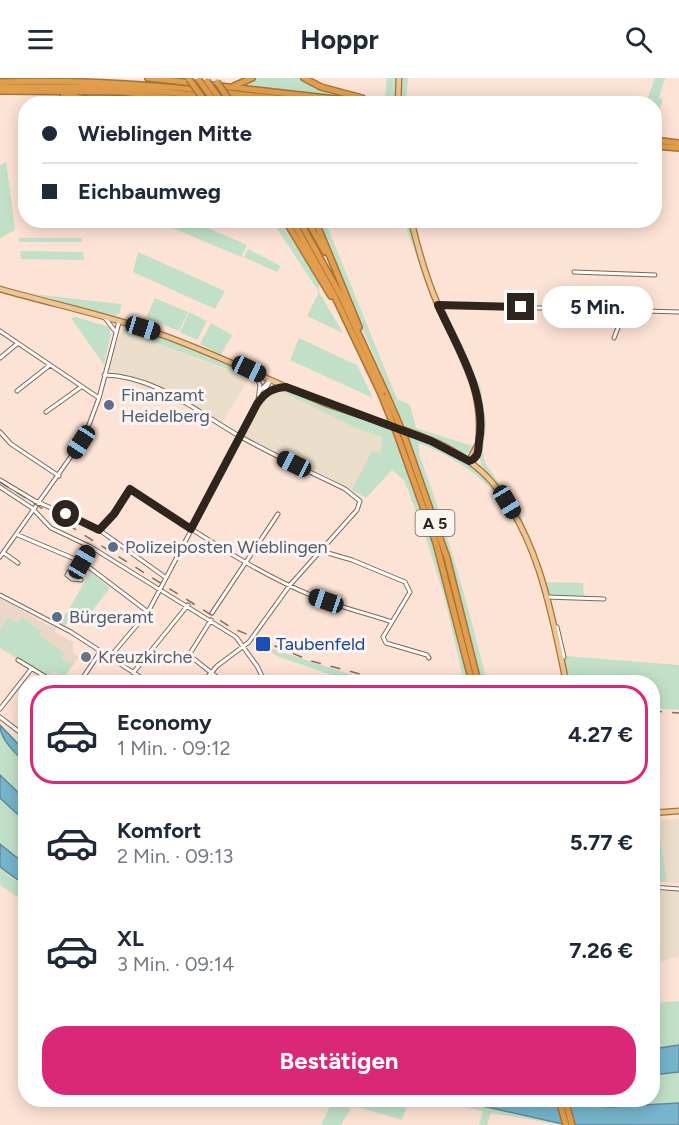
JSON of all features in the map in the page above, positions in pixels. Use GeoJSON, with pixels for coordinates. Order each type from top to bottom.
{"type":"FeatureCollection","features":[{"type":"Feature","properties":{"kind":"highway"},"geometry":{"type":"LineString","coordinates":[[148,78],[241,85],[252,78]]}},
{"type":"Feature","properties":{"kind":"highway"},"geometry":{"type":"LineString","coordinates":[[189,78],[200,96]]}},
{"type":"Feature","properties":{"kind":"highway"},"geometry":{"type":"LineString","coordinates":[[304,78],[333,91],[351,96]]}},
{"type":"Feature","properties":{"kind":"highway"},"geometry":{"type":"LineString","coordinates":[[202,79],[212,96]]}},
{"type":"Feature","properties":{"kind":"highway"},"geometry":{"type":"LineString","coordinates":[[202,79],[216,96]]}},
{"type":"Feature","properties":{"kind":"highway"},"geometry":{"type":"LineString","coordinates":[[0,82],[52,80],[129,82],[253,96]]}},
{"type":"Feature","properties":{"kind":"highway"},"geometry":{"type":"LineString","coordinates":[[219,83],[227,96]]}},
{"type":"Feature","properties":{"kind":"highway"},"geometry":{"type":"LineString","coordinates":[[219,83],[319,96]]}},
{"type":"Feature","properties":{"kind":"highway"},"geometry":{"type":"LineString","coordinates":[[0,89],[112,86],[203,96]]}},
{"type":"Feature","properties":{"kind":"highway"},"geometry":{"type":"LineString","coordinates":[[0,89],[78,96]]}},
{"type":"Feature","properties":{"kind":"highway"},"geometry":{"type":"LineString","coordinates":[[41,92],[120,92],[154,96]]}},
{"type":"Feature","properties":{"kind":"highway"},"geometry":{"type":"LineString","coordinates":[[662,141],[679,143]]}},
{"type":"Feature","properties":{"kind":"highway"},"geometry":{"type":"LineString","coordinates":[[662,147],[679,148]]}},
{"type":"Feature","properties":{"kind":"highway","name":"A 5"},"geometry":{"type":"LineString","coordinates":[[287,228],[305,254]]}},
{"type":"Feature","properties":{"kind":"highway","name":"A 5"},"geometry":{"type":"LineString","coordinates":[[290,228],[348,322]]}},
{"type":"Feature","properties":{"kind":"highway","name":"A 5"},"geometry":{"type":"LineString","coordinates":[[296,228],[348,322],[384,395]]}},
{"type":"Feature","properties":{"kind":"highway","name":"A 5"},"geometry":{"type":"LineString","coordinates":[[303,228],[365,346],[400,434],[447,558],[476,675]]}},
{"type":"Feature","properties":{"kind":"highway"},"geometry":{"type":"LineString","coordinates":[[311,228],[339,278]]}},
{"type":"Feature","properties":{"kind":"highway"},"geometry":{"type":"LineString","coordinates":[[318,228],[365,346]]}},
{"type":"Feature","properties":{"kind":"highway","name":"A 5"},"geometry":{"type":"LineString","coordinates":[[400,434],[436,543],[470,675]]}},
{"type":"Feature","properties":{"kind":"highway"},"geometry":{"type":"LineString","coordinates":[[561,1107],[566,1125]]}},
{"type":"Feature","properties":{"kind":"highway"},"geometry":{"type":"LineString","coordinates":[[567,1107],[572,1125]]}},
{"type":"Feature","properties":{"kind":"main road"},"geometry":{"type":"LineString","coordinates":[[398,96],[399,78]]}},
{"type":"Feature","properties":{"kind":"main road"},"geometry":{"type":"LineString","coordinates":[[414,228],[440,305],[478,399],[481,418],[479,441],[475,454],[469,461]]}},
{"type":"Feature","properties":{"kind":"main road"},"geometry":{"type":"LineString","coordinates":[[0,289],[131,325],[249,369],[286,387],[431,441],[461,455],[483,473],[503,495],[521,525],[547,597],[564,675]]}},
{"type":"Feature","properties":{"kind":"main road"},"geometry":{"type":"LineString","coordinates":[[461,455],[475,454]]}},
{"type":"Feature","properties":{"kind":"main road"},"geometry":{"type":"LineString","coordinates":[[475,454],[483,473]]}},
{"type":"Feature","properties":{"kind":"main road"},"geometry":{"type":"LineString","coordinates":[[660,812],[679,811]]}},
{"type":"Feature","properties":{"kind":"street"},"geometry":{"type":"LineString","coordinates":[[574,272],[656,274]]}},
{"type":"Feature","properties":{"kind":"street"},"geometry":{"type":"LineString","coordinates":[[440,305],[679,312]]}},
{"type":"Feature","properties":{"kind":"street"},"geometry":{"type":"LineString","coordinates":[[614,338],[625,310]]}},
{"type":"Feature","properties":{"kind":"street"},"geometry":{"type":"LineString","coordinates":[[105,318],[116,331]]}},
{"type":"Feature","properties":{"kind":"street"},"geometry":{"type":"LineString","coordinates":[[0,557],[18,535],[84,438],[99,398],[119,321]]}},
{"type":"Feature","properties":{"kind":"street"},"geometry":{"type":"LineString","coordinates":[[116,331],[131,325]]}},
{"type":"Feature","properties":{"kind":"street"},"geometry":{"type":"LineString","coordinates":[[0,331],[99,398]]}},
{"type":"Feature","properties":{"kind":"street"},"geometry":{"type":"LineString","coordinates":[[0,358],[17,343]]}},
{"type":"Feature","properties":{"kind":"street"},"geometry":{"type":"LineString","coordinates":[[16,391],[50,365]]}},
{"type":"Feature","properties":{"kind":"street"},"geometry":{"type":"LineString","coordinates":[[249,369],[257,378],[261,394]]}},
{"type":"Feature","properties":{"kind":"street"},"geometry":{"type":"LineString","coordinates":[[104,375],[132,380],[167,392],[240,436],[345,489],[360,501],[357,510],[290,585],[244,646],[209,675]]}},
{"type":"Feature","properties":{"kind":"street"},"geometry":{"type":"LineString","coordinates":[[110,658],[148,612],[261,394],[271,379]]}},
{"type":"Feature","properties":{"kind":"street"},"geometry":{"type":"LineString","coordinates":[[46,412],[81,387]]}},
{"type":"Feature","properties":{"kind":"street"},"geometry":{"type":"LineString","coordinates":[[261,394],[286,387]]}},
{"type":"Feature","properties":{"kind":"street"},"geometry":{"type":"LineString","coordinates":[[0,432],[59,476]]}},
{"type":"Feature","properties":{"kind":"street"},"geometry":{"type":"LineString","coordinates":[[0,442],[4,437]]}},
{"type":"Feature","properties":{"kind":"street"},"geometry":{"type":"LineString","coordinates":[[0,480],[39,504],[99,530],[166,578]]}},
{"type":"Feature","properties":{"kind":"street"},"geometry":{"type":"LineString","coordinates":[[0,487],[34,511],[51,528],[91,547],[161,588],[236,637],[261,675]]}},
{"type":"Feature","properties":{"kind":"street"},"geometry":{"type":"LineString","coordinates":[[99,530],[114,514],[130,489],[191,529],[313,597],[392,621]]}},
{"type":"Feature","properties":{"kind":"street"},"geometry":{"type":"LineString","coordinates":[[212,613],[278,514]]}},
{"type":"Feature","properties":{"kind":"street"},"geometry":{"type":"LineString","coordinates":[[18,535],[77,559],[148,612]]}},
{"type":"Feature","properties":{"kind":"street"},"geometry":{"type":"LineString","coordinates":[[82,562],[91,547]]}},
{"type":"Feature","properties":{"kind":"street"},"geometry":{"type":"LineString","coordinates":[[321,551],[352,560],[405,582],[410,592],[383,637],[386,643],[427,655],[429,658]]}},
{"type":"Feature","properties":{"kind":"street"},"geometry":{"type":"LineString","coordinates":[[4,552],[18,563]]}},
{"type":"Feature","properties":{"kind":"street"},"geometry":{"type":"LineString","coordinates":[[77,559],[67,575],[81,580]]}},
{"type":"Feature","properties":{"kind":"street"},"geometry":{"type":"LineString","coordinates":[[0,595],[67,630],[136,675]]}},
{"type":"Feature","properties":{"kind":"street"},"geometry":{"type":"LineString","coordinates":[[564,657],[547,597],[604,599]]}},
{"type":"Feature","properties":{"kind":"street"},"geometry":{"type":"LineString","coordinates":[[133,673],[188,605]]}},
{"type":"Feature","properties":{"kind":"street"},"geometry":{"type":"LineString","coordinates":[[211,620],[189,655],[216,675]]}},
{"type":"Feature","properties":{"kind":"street"},"geometry":{"type":"LineString","coordinates":[[85,675],[100,652]]}},
{"type":"Feature","properties":{"kind":"street"},"geometry":{"type":"LineString","coordinates":[[18,660],[43,675]]}},
{"type":"Feature","properties":{"kind":"street"},"geometry":{"type":"LineString","coordinates":[[27,675],[32,668]]}},
{"type":"Feature","properties":{"kind":"street"},"geometry":{"type":"LineString","coordinates":[[0,709],[18,686]]}},
{"type":"Feature","properties":{"kind":"street"},"geometry":{"type":"LineString","coordinates":[[0,717],[18,731]]}},
{"type":"Feature","properties":{"kind":"street"},"geometry":{"type":"LineString","coordinates":[[660,888],[679,889]]}},
{"type":"Feature","properties":{"kind":"shaded area"},"geometry":{"type":"Polygon","coordinates":[[[122,331],[249,378],[222,423],[103,370],[122,331]]]}},
{"type":"Feature","properties":{"kind":"shaded area"},"geometry":{"type":"Polygon","coordinates":[[[276,390],[287,390],[390,429],[402,457],[365,496],[244,437],[264,399],[276,390]]]}},
{"type":"Feature","properties":{"kind":"shaded area"},"geometry":{"type":"Polygon","coordinates":[[[0,597],[47,625],[57,628],[54,632],[73,642],[73,653],[79,657],[66,675],[44,675],[0,648],[0,597]]]}},
{"type":"Feature","properties":{"kind":"shaded area"},"geometry":{"type":"Polygon","coordinates":[[[679,819],[679,883],[667,882],[660,839],[660,820],[679,819]]]}},
{"type":"Feature","properties":{"kind":"shaded area"},"geometry":{"type":"Polygon","coordinates":[[[660,891],[679,891],[679,956],[660,962],[660,891]]]}},
{"type":"Feature","properties":{"kind":"green space"},"geometry":{"type":"Polygon","coordinates":[[[255,78],[311,78],[311,84],[345,96],[333,96],[241,86],[255,78]]]}},
{"type":"Feature","properties":{"kind":"green space"},"geometry":{"type":"Polygon","coordinates":[[[387,78],[408,78],[406,96],[385,96],[387,78]]]}},
{"type":"Feature","properties":{"kind":"green space"},"geometry":{"type":"Polygon","coordinates":[[[655,78],[665,78],[660,96],[649,96],[655,78]]]}},
{"type":"Feature","properties":{"kind":"green space"},"geometry":{"type":"Polygon","coordinates":[[[6,162],[15,230],[0,238],[0,165],[6,162]]]}},
{"type":"Feature","properties":{"kind":"green space"},"geometry":{"type":"Polygon","coordinates":[[[173,228],[208,228],[247,245],[241,257],[173,228]]]}},
{"type":"Feature","properties":{"kind":"green space"},"geometry":{"type":"Polygon","coordinates":[[[277,228],[284,228],[319,281],[319,292],[277,228]]]}},
{"type":"Feature","properties":{"kind":"green space"},"geometry":{"type":"Polygon","coordinates":[[[319,228],[328,228],[397,399],[410,405],[416,428],[475,447],[466,455],[406,430],[319,228]]]}},
{"type":"Feature","properties":{"kind":"green space"},"geometry":{"type":"Polygon","coordinates":[[[406,228],[411,228],[435,302],[433,304],[406,228]]]}},
{"type":"Feature","properties":{"kind":"green space"},"geometry":{"type":"Polygon","coordinates":[[[19,238],[82,238],[82,242],[19,242],[19,238]]]}},
{"type":"Feature","properties":{"kind":"green space"},"geometry":{"type":"Polygon","coordinates":[[[248,249],[281,266],[277,272],[244,257],[248,249]]]}},
{"type":"Feature","properties":{"kind":"green space"},"geometry":{"type":"Polygon","coordinates":[[[20,251],[83,252],[84,260],[21,259],[20,251]]]}},
{"type":"Feature","properties":{"kind":"green space"},"geometry":{"type":"Polygon","coordinates":[[[138,252],[225,291],[215,309],[133,272],[138,252]]]}},
{"type":"Feature","properties":{"kind":"green space"},"geometry":{"type":"Polygon","coordinates":[[[319,292],[343,333],[307,316],[319,292]]]}},
{"type":"Feature","properties":{"kind":"green space"},"geometry":{"type":"Polygon","coordinates":[[[33,294],[121,304],[120,313],[115,316],[33,294]]]}},
{"type":"Feature","properties":{"kind":"green space"},"geometry":{"type":"Polygon","coordinates":[[[155,298],[188,312],[179,331],[146,318],[155,298]]]}},
{"type":"Feature","properties":{"kind":"green space"},"geometry":{"type":"Polygon","coordinates":[[[442,309],[447,313],[481,389],[486,424],[483,452],[485,463],[520,513],[546,582],[583,583],[584,597],[547,595],[519,518],[481,465],[479,453],[483,421],[478,393],[442,309]]]}},
{"type":"Feature","properties":{"kind":"green space"},"geometry":{"type":"Polygon","coordinates":[[[189,312],[207,321],[197,340],[180,332],[189,312]]]}},
{"type":"Feature","properties":{"kind":"green space"},"geometry":{"type":"Polygon","coordinates":[[[76,317],[109,327],[111,334],[104,365],[71,318],[76,317]]]}},
{"type":"Feature","properties":{"kind":"green space"},"geometry":{"type":"Polygon","coordinates":[[[211,323],[232,335],[221,355],[200,344],[211,323]]]}},
{"type":"Feature","properties":{"kind":"green space"},"geometry":{"type":"Polygon","coordinates":[[[126,328],[174,341],[249,372],[255,379],[122,331],[126,328]]]}},
{"type":"Feature","properties":{"kind":"green space"},"geometry":{"type":"Polygon","coordinates":[[[299,338],[357,365],[373,398],[290,360],[299,338]]]}},
{"type":"Feature","properties":{"kind":"green space"},"geometry":{"type":"Polygon","coordinates":[[[287,390],[390,429],[415,491],[436,554],[466,675],[462,675],[444,596],[423,529],[404,480],[392,470],[366,498],[352,490],[372,451],[380,453],[383,437],[359,429],[285,392],[287,390]]]}},
{"type":"Feature","properties":{"kind":"green space"},"geometry":{"type":"Polygon","coordinates":[[[407,433],[454,453],[488,480],[512,514],[522,533],[537,573],[542,594],[525,543],[502,501],[467,469],[445,455],[419,443],[419,454],[439,510],[485,675],[480,675],[446,545],[407,433]]]}},
{"type":"Feature","properties":{"kind":"green space"},"geometry":{"type":"Polygon","coordinates":[[[90,572],[110,588],[86,619],[75,613],[65,626],[59,622],[90,572]]]}},
{"type":"Feature","properties":{"kind":"green space"},"geometry":{"type":"Polygon","coordinates":[[[549,600],[565,656],[679,665],[679,710],[660,709],[660,675],[566,675],[549,600]]]}},
{"type":"Feature","properties":{"kind":"green space"},"geometry":{"type":"Polygon","coordinates":[[[22,617],[41,631],[40,636],[64,653],[61,658],[71,663],[76,657],[66,675],[54,671],[51,675],[47,675],[0,648],[0,629],[8,618],[18,623],[22,617]]]}},
{"type":"Feature","properties":{"kind":"green space"},"geometry":{"type":"Polygon","coordinates":[[[260,645],[352,675],[332,675],[279,657],[260,645]]]}},
{"type":"Feature","properties":{"kind":"green space"},"geometry":{"type":"Polygon","coordinates":[[[0,732],[18,754],[18,858],[0,844],[0,732]]]}},
{"type":"Feature","properties":{"kind":"green space"},"geometry":{"type":"Polygon","coordinates":[[[660,837],[667,882],[660,882],[660,837]]]}},
{"type":"Feature","properties":{"kind":"green space"},"geometry":{"type":"Polygon","coordinates":[[[0,869],[18,882],[18,897],[0,885],[0,869]]]}},
{"type":"Feature","properties":{"kind":"green space"},"geometry":{"type":"Polygon","coordinates":[[[679,1001],[679,1061],[660,1062],[660,1002],[679,1001]]]}},
{"type":"Feature","properties":{"kind":"green space"},"geometry":{"type":"Polygon","coordinates":[[[679,1072],[679,1103],[660,1104],[660,1074],[679,1072]]]}},
{"type":"Feature","properties":{"kind":"green space"},"geometry":{"type":"Polygon","coordinates":[[[330,1107],[351,1108],[341,1125],[321,1125],[330,1107]]]}},
{"type":"Feature","properties":{"kind":"green space"},"geometry":{"type":"Polygon","coordinates":[[[358,1107],[407,1107],[402,1120],[358,1107]]]}},
{"type":"Feature","properties":{"kind":"green space"},"geometry":{"type":"Polygon","coordinates":[[[465,1107],[483,1107],[562,1125],[491,1113],[487,1125],[479,1125],[483,1111],[465,1107]]]}},
{"type":"Feature","properties":{"kind":"water"},"geometry":{"type":"Polygon","coordinates":[[[0,725],[18,744],[18,755],[5,740],[0,725]]]}},
{"type":"Feature","properties":{"kind":"water"},"geometry":{"type":"Polygon","coordinates":[[[0,775],[18,792],[18,815],[0,798],[0,775]]]}},
{"type":"Feature","properties":{"kind":"water"},"geometry":{"type":"Polygon","coordinates":[[[0,844],[18,858],[18,880],[0,867],[0,844]]]}},
{"type":"Feature","properties":{"kind":"water"},"geometry":{"type":"Polygon","coordinates":[[[679,1045],[679,1072],[660,1074],[660,1048],[679,1045]]]}},
{"type":"Feature","properties":{"kind":"water"},"geometry":{"type":"Polygon","coordinates":[[[679,1103],[679,1125],[567,1125],[486,1107],[660,1107],[660,1104],[679,1103]]]}},
{"type":"Feature","properties":{"kind":"railway"},"geometry":{"type":"LineString","coordinates":[[0,482],[232,628],[311,661],[364,675]]}},
{"type":"Feature","properties":{"kind":"railway"},"geometry":{"type":"LineString","coordinates":[[660,712],[679,713]]}},
{"type":"Feature","properties":{"kind":"place","name":"Finanzamt Heidelberg"},"geometry":{"type":"Point","coordinates":[109,405]}},
{"type":"Feature","properties":{"kind":"place","name":"Polizeiposten Wieblingen"},"geometry":{"type":"Point","coordinates":[113,547]}},
{"type":"Feature","properties":{"kind":"place","name":"Bürgeramt"},"geometry":{"type":"Point","coordinates":[57,617]}},
{"type":"Feature","properties":{"kind":"place","name":"Taubenfeld"},"geometry":{"type":"Point","coordinates":[263,644]}},
{"type":"Feature","properties":{"kind":"place","name":"Kreuzkirche"},"geometry":{"type":"Point","coordinates":[86,657]}},
{"type":"Feature","properties":{"kind":"route"},"geometry":{"type":"LineString","coordinates":[[66,514],[99,530],[114,514],[130,489],[191,529],[257,404],[263,395],[278,388],[286,387],[431,441],[469,461],[474,460],[481,429],[480,405],[472,381],[438,305],[521,307]]}}]}
